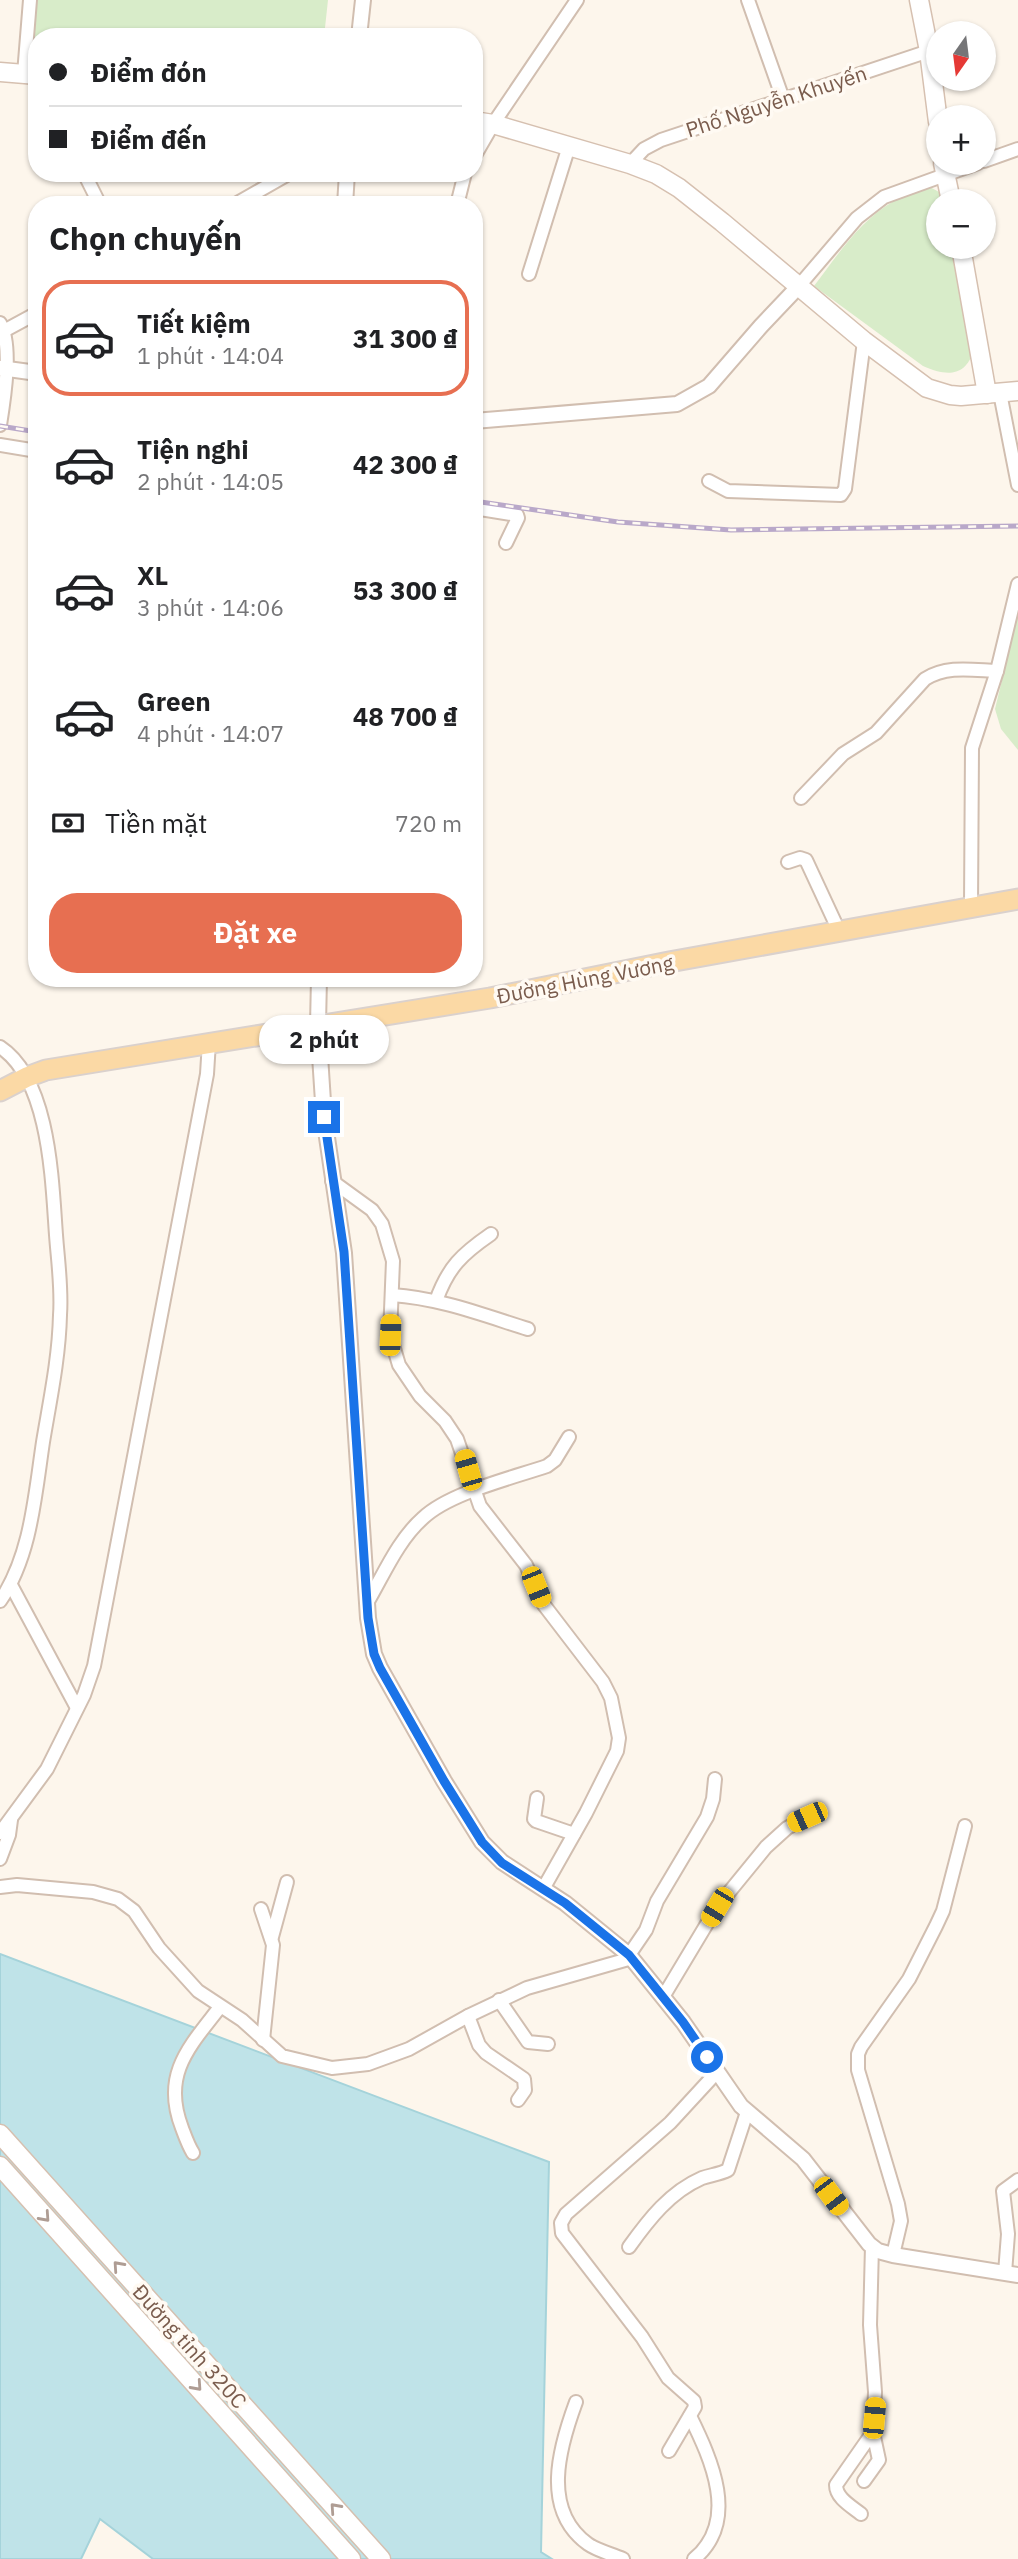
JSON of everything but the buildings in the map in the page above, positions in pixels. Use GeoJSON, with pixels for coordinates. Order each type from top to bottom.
{"type":"FeatureCollection","features":[{"type":"Feature","properties":{"kind":"main road"},"geometry":{"type":"LineString","coordinates":[[919,0],[926,36]]}},
{"type":"Feature","properties":{"kind":"main road"},"geometry":{"type":"LineString","coordinates":[[0,72],[28,75]]}},
{"type":"Feature","properties":{"kind":"main road"},"geometry":{"type":"LineString","coordinates":[[483,122],[630,164],[656,174],[679,188],[864,341],[927,387],[950,395],[1002,393],[964,259]]}},
{"type":"Feature","properties":{"kind":"main road","name":"Đường Hùng Vương"},"geometry":{"type":"LineString","coordinates":[[0,1091],[46,1070],[490,998],[1018,899]]}},
{"type":"Feature","properties":{"kind":"main road","name":"Đường Hùng Vương"},"geometry":{"type":"LineString","coordinates":[[0,1079],[27,1077]]}},
{"type":"Feature","properties":{"kind":"main road","name":"Đường tỉnh 320C"},"geometry":{"type":"LineString","coordinates":[[0,2134],[381,2559]]}},
{"type":"Feature","properties":{"kind":"main road","name":"Đường tỉnh 320C"},"geometry":{"type":"LineString","coordinates":[[0,2166],[351,2559]]}},
{"type":"Feature","properties":{"kind":"street"},"geometry":{"type":"LineString","coordinates":[[30,0],[30,28]]}},
{"type":"Feature","properties":{"kind":"street"},"geometry":{"type":"LineString","coordinates":[[360,28],[363,0]]}},
{"type":"Feature","properties":{"kind":"street"},"geometry":{"type":"LineString","coordinates":[[483,141],[577,0]]}},
{"type":"Feature","properties":{"kind":"street"},"geometry":{"type":"LineString","coordinates":[[748,0],[783,99]]}},
{"type":"Feature","properties":{"kind":"street","name":"Phố Nguyễn Khuyến"},"geometry":{"type":"LineString","coordinates":[[630,164],[644,149],[661,140],[926,52]]}},
{"type":"Feature","properties":{"kind":"street"},"geometry":{"type":"LineString","coordinates":[[529,274],[569,146]]}},
{"type":"Feature","properties":{"kind":"street"},"geometry":{"type":"LineString","coordinates":[[996,157],[1018,149]]}},
{"type":"Feature","properties":{"kind":"street"},"geometry":{"type":"LineString","coordinates":[[483,420],[677,404],[709,386],[840,236],[866,211],[892,193],[929,175]]}},
{"type":"Feature","properties":{"kind":"street"},"geometry":{"type":"LineString","coordinates":[[250,196],[274,182]]}},
{"type":"Feature","properties":{"kind":"street"},"geometry":{"type":"LineString","coordinates":[[0,425],[3,368],[1,329],[28,317]]}},
{"type":"Feature","properties":{"kind":"street"},"geometry":{"type":"LineString","coordinates":[[709,481],[728,491],[841,495],[845,489],[864,341]]}},
{"type":"Feature","properties":{"kind":"street"},"geometry":{"type":"LineString","coordinates":[[3,368],[28,372]]}},
{"type":"Feature","properties":{"kind":"street"},"geometry":{"type":"LineString","coordinates":[[1002,393],[1018,485]]}},
{"type":"Feature","properties":{"kind":"street"},"geometry":{"type":"LineString","coordinates":[[0,445],[28,450]]}},
{"type":"Feature","properties":{"kind":"street"},"geometry":{"type":"LineString","coordinates":[[483,509],[517,515],[506,543]]}},
{"type":"Feature","properties":{"kind":"street"},"geometry":{"type":"LineString","coordinates":[[971,906],[972,748],[997,671],[1018,584]]}},
{"type":"Feature","properties":{"kind":"street"},"geometry":{"type":"LineString","coordinates":[[801,798],[843,754],[876,733],[925,679],[951,669],[997,671]]}},
{"type":"Feature","properties":{"kind":"street"},"geometry":{"type":"LineString","coordinates":[[788,862],[800,858],[806,860],[839,931]]}},
{"type":"Feature","properties":{"kind":"street"},"geometry":{"type":"LineString","coordinates":[[319,987],[318,1025],[325,1126],[344,1252],[371,1638],[380,1668],[444,1781],[492,1854],[565,1903],[630,1957],[663,1997],[747,2112],[803,2159],[862,2237],[872,2246],[893,2255],[1011,2274],[1003,2191],[1018,2180]]}},
{"type":"Feature","properties":{"kind":"street"},"geometry":{"type":"LineString","coordinates":[[0,1833],[47,1769],[94,1666],[207,1074],[209,1042]]}},
{"type":"Feature","properties":{"kind":"street"},"geometry":{"type":"LineString","coordinates":[[0,1047],[12,1055],[27,1077],[50,1147],[61,1312],[58,1356],[34,1500],[23,1552],[11,1585],[0,1601]]}},
{"type":"Feature","properties":{"kind":"street"},"geometry":{"type":"LineString","coordinates":[[332,1181],[372,1210],[382,1224],[392,1255],[390,1335],[394,1355],[420,1396],[445,1421],[457,1439],[474,1492],[485,1514],[526,1564],[544,1605],[603,1682],[611,1698],[619,1744],[543,1889]]}},
{"type":"Feature","properties":{"kind":"street"},"geometry":{"type":"LineString","coordinates":[[436,1300],[444,1278],[453,1265],[491,1234]]}},
{"type":"Feature","properties":{"kind":"street"},"geometry":{"type":"LineString","coordinates":[[392,1295],[436,1300],[528,1329]]}},
{"type":"Feature","properties":{"kind":"street"},"geometry":{"type":"LineString","coordinates":[[367,1603],[394,1554],[424,1517],[436,1508],[474,1492],[547,1466],[555,1460],[569,1437]]}},
{"type":"Feature","properties":{"kind":"street"},"geometry":{"type":"LineString","coordinates":[[11,1585],[77,1708]]}},
{"type":"Feature","properties":{"kind":"street"},"geometry":{"type":"LineString","coordinates":[[0,1887],[17,1885],[93,1892],[118,1899],[134,1911],[159,1948],[198,1991],[242,2020],[273,2050],[290,2059],[332,2068],[354,2067],[409,2049],[468,2016],[527,1988],[630,1957],[646,1930],[657,1901],[707,1817],[713,1799],[715,1779]]}},
{"type":"Feature","properties":{"kind":"street"},"geometry":{"type":"LineString","coordinates":[[537,1798],[536,1821],[574,1834]]}},
{"type":"Feature","properties":{"kind":"street"},"geometry":{"type":"LineString","coordinates":[[0,1859],[9,1835],[12,1816]]}},
{"type":"Feature","properties":{"kind":"street"},"geometry":{"type":"LineString","coordinates":[[663,1997],[717,1907],[766,1847],[787,1828],[807,1817]]}},
{"type":"Feature","properties":{"kind":"street"},"geometry":{"type":"LineString","coordinates":[[893,2255],[901,2221],[858,2070],[858,2054],[909,1979],[936,1926],[965,1826]]}},
{"type":"Feature","properties":{"kind":"street"},"geometry":{"type":"LineString","coordinates":[[262,2040],[273,1958],[272,1937],[287,1882]]}},
{"type":"Feature","properties":{"kind":"street"},"geometry":{"type":"LineString","coordinates":[[261,1909],[272,1937]]}},
{"type":"Feature","properties":{"kind":"street"},"geometry":{"type":"LineString","coordinates":[[499,2000],[528,2042],[548,2044]]}},
{"type":"Feature","properties":{"kind":"street"},"geometry":{"type":"LineString","coordinates":[[193,2152],[178,2118],[174,2101],[176,2081],[186,2050],[220,2007]]}},
{"type":"Feature","properties":{"kind":"street"},"geometry":{"type":"LineString","coordinates":[[468,2016],[479,2045],[524,2079],[525,2090],[518,2100]]}},
{"type":"Feature","properties":{"kind":"street"},"geometry":{"type":"LineString","coordinates":[[668,2451],[695,2407],[694,2401],[668,2378],[642,2337],[562,2233],[561,2228],[566,2214],[670,2123],[717,2072]]}},
{"type":"Feature","properties":{"kind":"street"},"geometry":{"type":"LineString","coordinates":[[629,2247],[650,2217],[668,2199],[702,2178],[728,2170],[747,2112]]}},
{"type":"Feature","properties":{"kind":"street"},"geometry":{"type":"LineString","coordinates":[[864,2481],[879,2459],[873,2432],[876,2392],[870,2325],[872,2246]]}},
{"type":"Feature","properties":{"kind":"street"},"geometry":{"type":"LineString","coordinates":[[576,2402],[568,2422],[560,2460],[557,2497],[563,2516],[577,2535],[591,2546],[623,2559]]}},
{"type":"Feature","properties":{"kind":"street"},"geometry":{"type":"LineString","coordinates":[[690,2416],[704,2445],[720,2502],[718,2523],[701,2554],[694,2559]]}},
{"type":"Feature","properties":{"kind":"street"},"geometry":{"type":"LineString","coordinates":[[861,2514],[840,2496],[836,2485],[873,2432]]}},
{"type":"Feature","properties":{"kind":"green space"},"geometry":{"type":"Polygon","coordinates":[[[35,0],[328,0],[325,28],[32,28],[35,0]]]}},
{"type":"Feature","properties":{"kind":"green space"},"geometry":{"type":"Polygon","coordinates":[[[930,187],[934,189],[926,189],[926,259],[954,259],[974,350],[965,366],[954,372],[939,372],[923,366],[814,286],[870,218],[907,195],[930,187]]]}},
{"type":"Feature","properties":{"kind":"green space"},"geometry":{"type":"Polygon","coordinates":[[[1018,614],[1018,750],[1001,729],[995,709],[1018,614]]]}},
{"type":"Feature","properties":{"kind":"water"},"geometry":{"type":"Polygon","coordinates":[[[0,1954],[549,2162],[541,2552],[552,2559],[153,2559],[100,2519],[81,2559],[0,2559],[0,1954]]]}},
{"type":"Feature","properties":{"kind":"railway"},"geometry":{"type":"LineString","coordinates":[[0,426],[28,431]]}},
{"type":"Feature","properties":{"kind":"railway"},"geometry":{"type":"LineString","coordinates":[[483,502],[618,522],[731,530],[1018,526]]}},
{"type":"Feature","properties":{"kind":"route"},"geometry":{"type":"LineString","coordinates":[[324,1117],[344,1252],[368,1618],[374,1654],[444,1781],[482,1842],[502,1863],[565,1903],[629,1955],[683,2022],[707,2057]]}}]}
